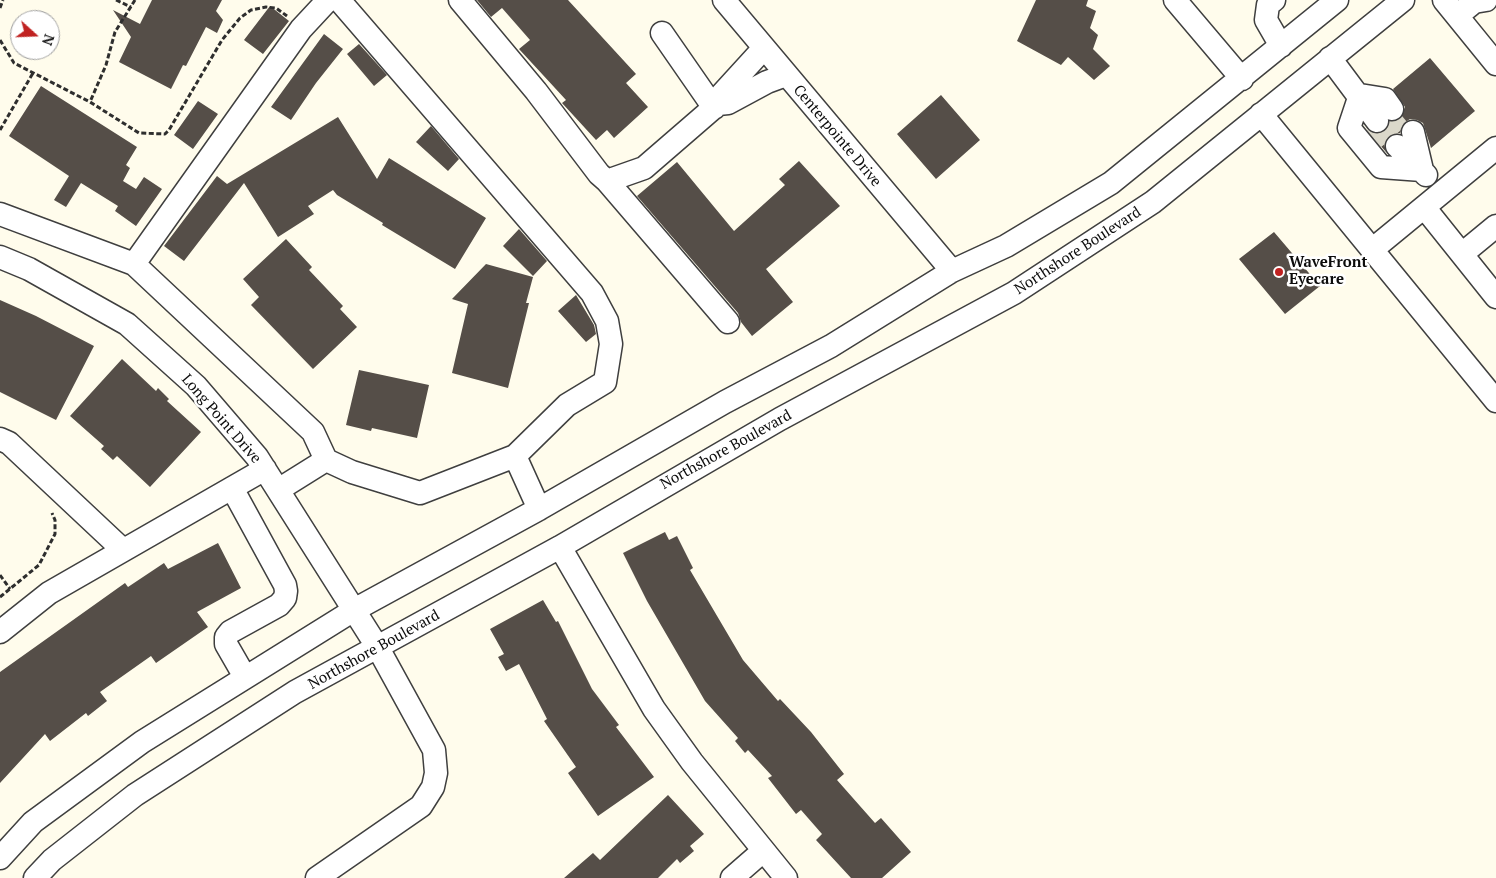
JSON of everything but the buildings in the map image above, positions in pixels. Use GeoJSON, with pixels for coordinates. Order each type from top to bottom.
{"type":"FeatureCollection","features":[{"type":"Feature","properties":{"kind":"street"},"geometry":{"type":"LineString","coordinates":[[134,264],[301,29],[328,0]]}},
{"type":"Feature","properties":{"kind":"street"},"geometry":{"type":"LineString","coordinates":[[0,214],[134,264],[313,432],[326,460],[352,472],[420,493],[515,456],[567,405],[605,382],[611,344],[608,321],[592,293],[339,0]]}},
{"type":"Feature","properties":{"kind":"street"},"geometry":{"type":"LineString","coordinates":[[460,0],[536,91],[599,174],[728,322]]}},
{"type":"Feature","properties":{"kind":"street","name":"Centerpointe Drive"},"geometry":{"type":"LineString","coordinates":[[724,0],[952,271]]}},
{"type":"Feature","properties":{"kind":"street"},"geometry":{"type":"LineString","coordinates":[[1176,0],[1242,79]]}},
{"type":"Feature","properties":{"kind":"street"},"geometry":{"type":"LineString","coordinates":[[1274,0],[1268,5],[1266,20],[1281,46]]}},
{"type":"Feature","properties":{"kind":"street"},"geometry":{"type":"LineString","coordinates":[[0,858],[33,822],[142,742],[354,610],[539,509],[725,402],[831,346],[952,271],[1006,246],[1111,183],[1242,79],[1337,0]]}},
{"type":"Feature","properties":{"kind":"street","name":"Northshore Boulevard"},"geometry":{"type":"LineString","coordinates":[[34,878],[52,860],[135,796],[295,692],[560,547],[780,419],[1014,293],[1153,202],[1403,0]]}},
{"type":"Feature","properties":{"kind":"street"},"geometry":{"type":"LineString","coordinates":[[1496,3],[1487,0],[1450,8],[1496,64]]}},
{"type":"Feature","properties":{"kind":"street"},"geometry":{"type":"LineString","coordinates":[[662,33],[716,106]]}},
{"type":"Feature","properties":{"kind":"street"},"geometry":{"type":"LineString","coordinates":[[607,181],[644,168],[716,106],[722,94],[764,48]]}},
{"type":"Feature","properties":{"kind":"street"},"geometry":{"type":"LineString","coordinates":[[1330,58],[1360,95],[1360,113],[1382,118]]}},
{"type":"Feature","properties":{"kind":"street"},"geometry":{"type":"LineString","coordinates":[[716,106],[728,103],[767,82],[786,75]]}},
{"type":"Feature","properties":{"kind":"street"},"geometry":{"type":"LineString","coordinates":[[1360,95],[1348,128],[1381,167],[1422,170]]}},
{"type":"Feature","properties":{"kind":"street"},"geometry":{"type":"LineString","coordinates":[[1261,114],[1494,395]]}},
{"type":"Feature","properties":{"kind":"street"},"geometry":{"type":"LineString","coordinates":[[1401,142],[1422,170],[1432,200],[1462,254],[1496,297]]}},
{"type":"Feature","properties":{"kind":"street"},"geometry":{"type":"LineString","coordinates":[[1372,250],[1496,148]]}},
{"type":"Feature","properties":{"kind":"street"},"geometry":{"type":"LineString","coordinates":[[1462,254],[1496,226]]}},
{"type":"Feature","properties":{"kind":"street","name":"Long Point Drive"},"geometry":{"type":"LineString","coordinates":[[0,257],[29,269],[127,324],[196,386],[265,469],[378,648],[434,750],[436,774],[433,787],[421,806],[316,878]]}},
{"type":"Feature","properties":{"kind":"street"},"geometry":{"type":"LineString","coordinates":[[0,439],[9,443],[123,550]]}},
{"type":"Feature","properties":{"kind":"street"},"geometry":{"type":"LineString","coordinates":[[515,456],[539,509]]}},
{"type":"Feature","properties":{"kind":"street"},"geometry":{"type":"LineString","coordinates":[[278,490],[326,460]]}},
{"type":"Feature","properties":{"kind":"street"},"geometry":{"type":"LineString","coordinates":[[0,632],[48,593],[265,469]]}},
{"type":"Feature","properties":{"kind":"street"},"geometry":{"type":"LineString","coordinates":[[232,488],[285,585],[286,591],[285,598],[279,606],[230,632],[226,637],[226,644],[245,677]]}},
{"type":"Feature","properties":{"kind":"street"},"geometry":{"type":"LineString","coordinates":[[560,547],[654,709],[692,762],[786,878]]}},
{"type":"Feature","properties":{"kind":"street"},"geometry":{"type":"LineString","coordinates":[[732,878],[763,851]]}},
{"type":"Feature","properties":{"kind":"path"},"geometry":{"type":"LineString","coordinates":[[0,8],[3,0]]}},
{"type":"Feature","properties":{"kind":"path"},"geometry":{"type":"LineString","coordinates":[[116,0],[131,7]]}},
{"type":"Feature","properties":{"kind":"path"},"geometry":{"type":"LineString","coordinates":[[90,102],[106,65],[115,32],[135,0]]}},
{"type":"Feature","properties":{"kind":"path"},"geometry":{"type":"LineString","coordinates":[[0,40],[14,63],[90,102],[139,133],[165,134],[222,40],[240,18],[251,10],[266,7],[276,8],[301,29]]}},
{"type":"Feature","properties":{"kind":"path"},"geometry":{"type":"LineString","coordinates":[[0,130],[34,74]]}},
{"type":"Feature","properties":{"kind":"path"},"geometry":{"type":"LineString","coordinates":[[0,597],[39,565],[49,549],[55,534],[55,520],[50,509]]}},
{"type":"Feature","properties":{"kind":"path"},"geometry":{"type":"LineString","coordinates":[[0,575],[10,589]]}},
{"type":"Feature","properties":{"kind":"tunnel"},"geometry":{"type":"LineString","coordinates":[[1386,114],[1406,138]]}},
{"type":"Feature","properties":{"kind":"tunnel"},"geometry":{"type":"LineString","coordinates":[[1371,127],[1390,152]]}},
{"type":"Feature","properties":{"kind":"place","name":"WaveFront Eyecare"},"geometry":{"type":"Point","coordinates":[1279,272]}}]}
